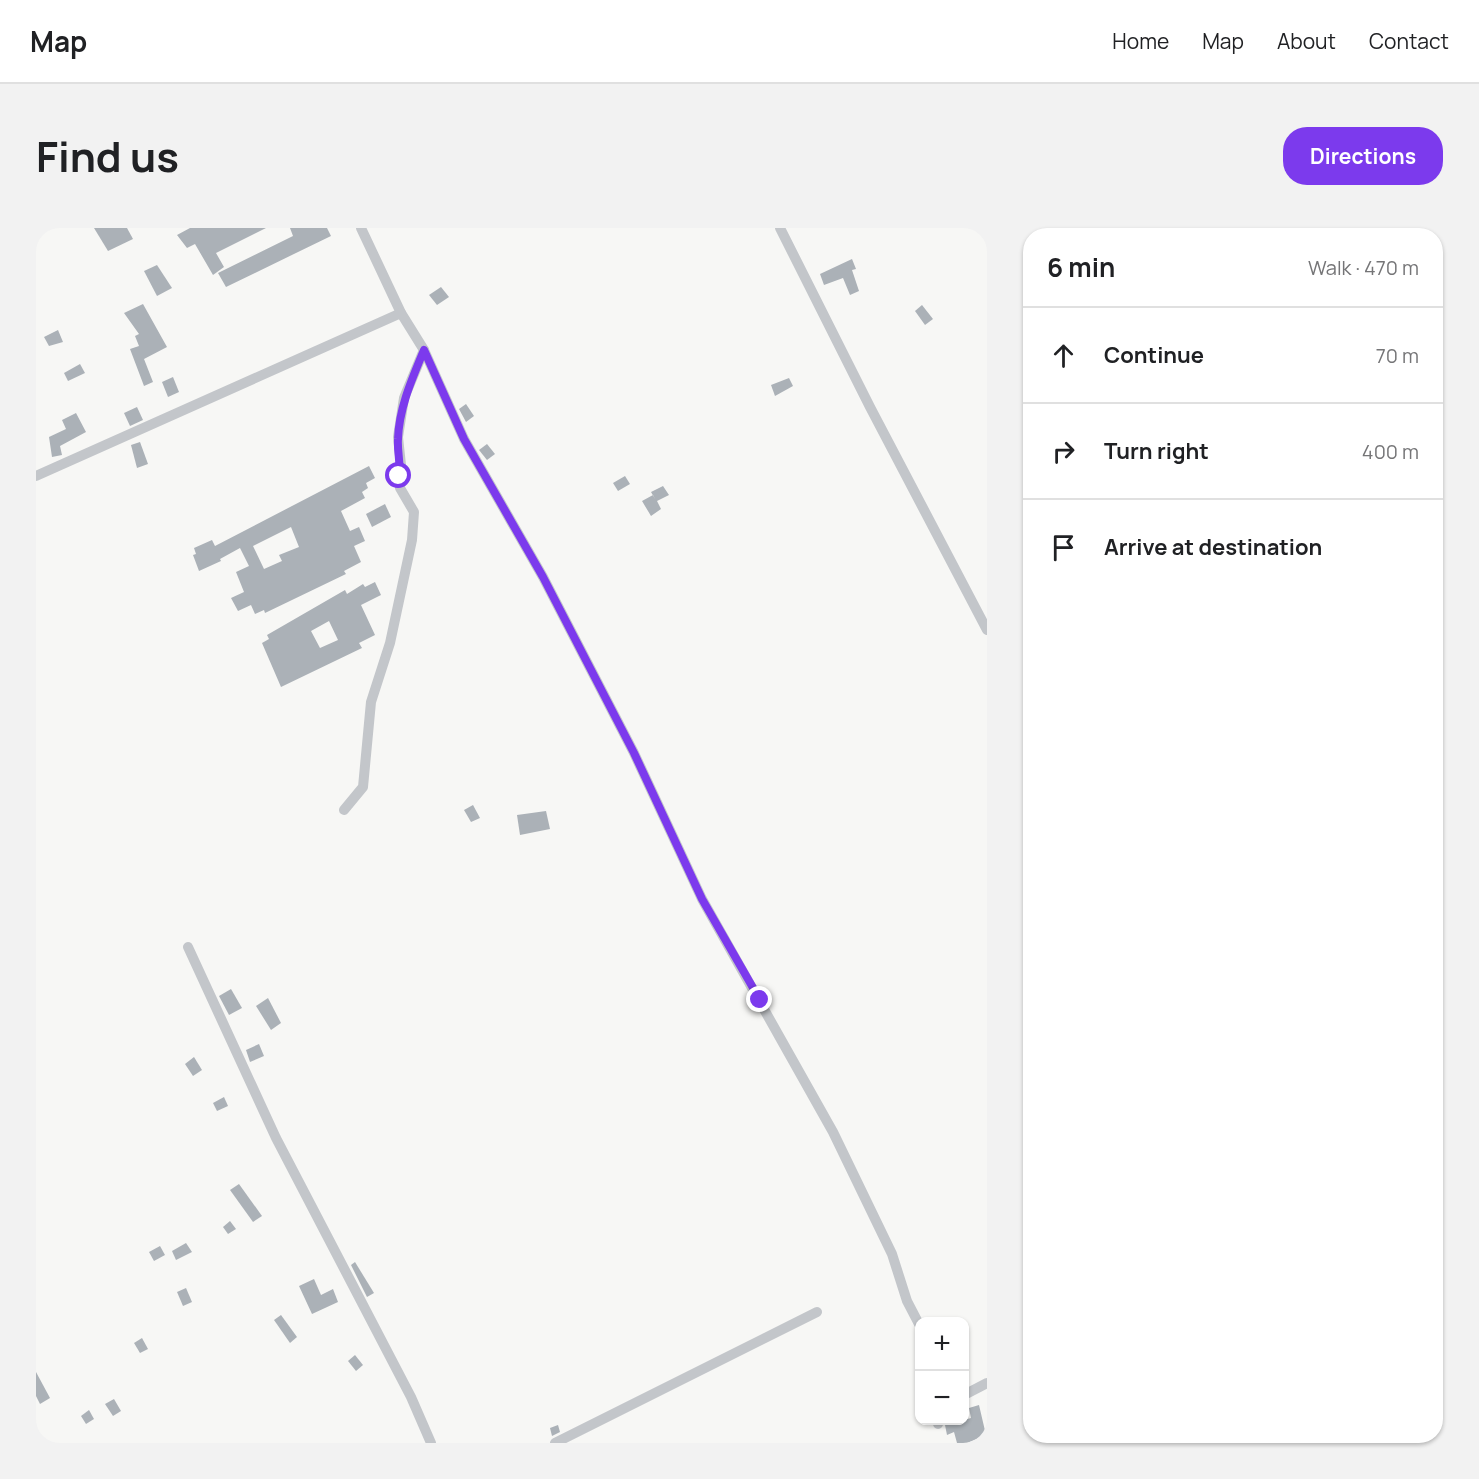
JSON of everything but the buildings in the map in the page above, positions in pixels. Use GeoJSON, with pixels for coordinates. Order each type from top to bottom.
{"type":"FeatureCollection","features":[{"type":"Feature","properties":{"kind":"street"},"geometry":{"type":"LineString","coordinates":[[361,228],[401,313],[424,350],[464,439],[543,577],[634,753],[702,899],[833,1132],[892,1254],[907,1301],[915,1317]]}},
{"type":"Feature","properties":{"kind":"street"},"geometry":{"type":"LineString","coordinates":[[780,228],[870,407],[987,630]]}},
{"type":"Feature","properties":{"kind":"street"},"geometry":{"type":"LineString","coordinates":[[36,476],[401,313]]}},
{"type":"Feature","properties":{"kind":"street"},"geometry":{"type":"LineString","coordinates":[[344,810],[363,787],[371,702],[390,642],[412,540],[414,512],[400,488],[401,465],[398,437],[404,398],[424,350]]}},
{"type":"Feature","properties":{"kind":"street"},"geometry":{"type":"LineString","coordinates":[[188,947],[276,1138],[411,1397],[431,1443]]}},
{"type":"Feature","properties":{"kind":"street"},"geometry":{"type":"LineString","coordinates":[[555,1443],[817,1312]]}},
{"type":"Feature","properties":{"kind":"street"},"geometry":{"type":"LineString","coordinates":[[969,1392],[987,1383]]}},
{"type":"Feature","properties":{"kind":"route"},"geometry":{"type":"LineString","coordinates":[[399,476],[401,465],[398,437],[404,398],[424,350],[464,439],[543,577],[634,753],[702,899],[760,1000]]}}]}
